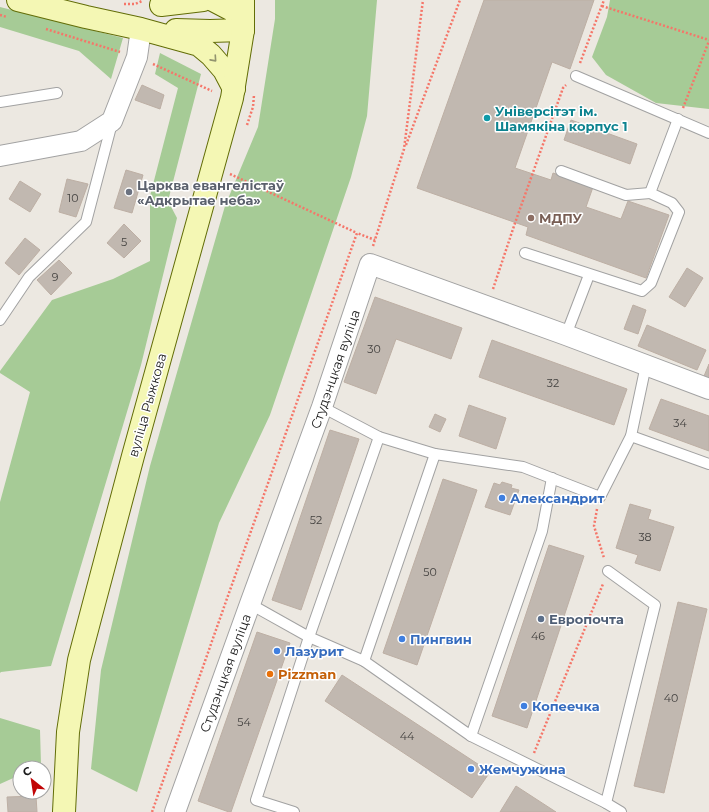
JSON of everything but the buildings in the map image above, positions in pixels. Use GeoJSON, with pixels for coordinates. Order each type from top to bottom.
{"type":"FeatureCollection","features":[{"type":"Feature","properties":{"kind":"main road"},"geometry":{"type":"LineString","coordinates":[[18,0],[199,44],[224,70],[234,89]]}},
{"type":"Feature","properties":{"kind":"main road"},"geometry":{"type":"LineString","coordinates":[[141,29],[165,2],[202,0]]}},
{"type":"Feature","properties":{"kind":"main road"},"geometry":{"type":"LineString","coordinates":[[141,29],[210,31],[242,30],[234,11],[213,0]]}},
{"type":"Feature","properties":{"kind":"main road","name":"вуліца Рыжкова"},"geometry":{"type":"LineString","coordinates":[[64,812],[68,732],[79,660],[133,456],[234,89],[242,30],[243,0]]}},
{"type":"Feature","properties":{"kind":"street"},"geometry":{"type":"LineString","coordinates":[[0,156],[81,141],[112,121],[137,57],[141,29]]}},
{"type":"Feature","properties":{"kind":"street"},"geometry":{"type":"LineString","coordinates":[[370,264],[709,389]]}},
{"type":"Feature","properties":{"kind":"street","name":"Студэнцкая вуліца"},"geometry":{"type":"LineString","coordinates":[[175,812],[322,408],[370,264]]}},
{"type":"Feature","properties":{"kind":"lane"},"geometry":{"type":"LineString","coordinates":[[576,76],[709,133]]}},
{"type":"Feature","properties":{"kind":"lane"},"geometry":{"type":"LineString","coordinates":[[0,102],[57,93]]}},
{"type":"Feature","properties":{"kind":"lane"},"geometry":{"type":"LineString","coordinates":[[650,194],[678,119]]}},
{"type":"Feature","properties":{"kind":"lane"},"geometry":{"type":"LineString","coordinates":[[0,320],[29,277],[86,222],[112,121]]}},
{"type":"Feature","properties":{"kind":"lane"},"geometry":{"type":"LineString","coordinates":[[525,253],[642,292],[651,283],[679,212],[672,203],[650,194],[626,195],[562,171]]}},
{"type":"Feature","properties":{"kind":"lane"},"geometry":{"type":"LineString","coordinates":[[566,335],[589,275]]}},
{"type":"Feature","properties":{"kind":"lane"},"geometry":{"type":"LineString","coordinates":[[322,408],[379,438],[434,454],[523,467],[600,497],[631,436],[646,365]]}},
{"type":"Feature","properties":{"kind":"lane"},"geometry":{"type":"LineString","coordinates":[[631,436],[709,464]]}},
{"type":"Feature","properties":{"kind":"lane"},"geometry":{"type":"LineString","coordinates":[[294,812],[256,800],[309,637],[379,438]]}},
{"type":"Feature","properties":{"kind":"lane"},"geometry":{"type":"LineString","coordinates":[[364,661],[434,454]]}},
{"type":"Feature","properties":{"kind":"lane"},"geometry":{"type":"LineString","coordinates":[[471,736],[542,531],[552,478]]}},
{"type":"Feature","properties":{"kind":"lane"},"geometry":{"type":"LineString","coordinates":[[606,802],[655,605],[608,571]]}},
{"type":"Feature","properties":{"kind":"lane"},"geometry":{"type":"LineString","coordinates":[[250,604],[309,637],[364,661],[471,736],[606,802],[621,812]]}},
{"type":"Feature","properties":{"kind":"path"},"geometry":{"type":"LineString","coordinates":[[404,150],[423,0]]}},
{"type":"Feature","properties":{"kind":"path"},"geometry":{"type":"LineString","coordinates":[[370,264],[374,240],[404,150],[460,0]]}},
{"type":"Feature","properties":{"kind":"path"},"geometry":{"type":"LineString","coordinates":[[602,6],[709,40],[678,119]]}},
{"type":"Feature","properties":{"kind":"path"},"geometry":{"type":"LineString","coordinates":[[229,174],[374,240]]}},
{"type":"Feature","properties":{"kind":"path"},"geometry":{"type":"LineString","coordinates":[[488,307],[514,223],[533,174]]}},
{"type":"Feature","properties":{"kind":"path"},"geometry":{"type":"LineString","coordinates":[[152,812],[226,599],[357,233]]}},
{"type":"Feature","properties":{"kind":"path"},"geometry":{"type":"LineString","coordinates":[[530,765],[608,571],[594,526],[600,497]]}},
{"type":"Feature","properties":{"kind":"green space"},"geometry":{"type":"Polygon","coordinates":[[[275,0],[377,0],[367,116],[351,177],[270,415],[219,523],[137,792],[91,769],[101,670],[150,466],[225,206],[258,127],[275,19],[275,0]]]}},
{"type":"Feature","properties":{"kind":"green space"},"geometry":{"type":"Polygon","coordinates":[[[610,0],[709,0],[709,109],[656,103],[606,75],[592,57],[607,17],[610,0]]]}},
{"type":"Feature","properties":{"kind":"green space"},"geometry":{"type":"Polygon","coordinates":[[[0,7],[123,38],[111,79],[79,51],[0,27],[0,7]]]}},
{"type":"Feature","properties":{"kind":"green space"},"geometry":{"type":"Polygon","coordinates":[[[160,53],[201,74],[168,201],[177,218],[141,365],[51,666],[0,673],[0,502],[30,392],[0,373],[0,371],[52,300],[113,279],[150,261],[150,196],[178,88],[155,74],[160,53]]]}},
{"type":"Feature","properties":{"kind":"green space"},"geometry":{"type":"Polygon","coordinates":[[[0,718],[40,730],[41,760],[12,760],[12,779],[0,784],[0,718]]]}},
{"type":"Feature","properties":{"kind":"place","name":"Універсітэт ім. Шамякіна корпус 1"},"geometry":{"type":"Point","coordinates":[487,118]}},
{"type":"Feature","properties":{"kind":"place","name":"Царква евангелістаў «Адкрытае неба»"},"geometry":{"type":"Point","coordinates":[129,192]}},
{"type":"Feature","properties":{"kind":"place","name":"МДПУ"},"geometry":{"type":"Point","coordinates":[531,218]}},
{"type":"Feature","properties":{"kind":"place","name":"Александрит"},"geometry":{"type":"Point","coordinates":[502,498]}},
{"type":"Feature","properties":{"kind":"place","name":"Европочта"},"geometry":{"type":"Point","coordinates":[541,619]}},
{"type":"Feature","properties":{"kind":"place","name":"Пингвин"},"geometry":{"type":"Point","coordinates":[402,639]}},
{"type":"Feature","properties":{"kind":"place","name":"Лазурит"},"geometry":{"type":"Point","coordinates":[277,651]}},
{"type":"Feature","properties":{"kind":"place","name":"Pizzman"},"geometry":{"type":"Point","coordinates":[270,674]}},
{"type":"Feature","properties":{"kind":"place","name":"Копеечка"},"geometry":{"type":"Point","coordinates":[524,706]}},
{"type":"Feature","properties":{"kind":"place","name":"Жемчужина"},"geometry":{"type":"Point","coordinates":[471,769]}}]}
